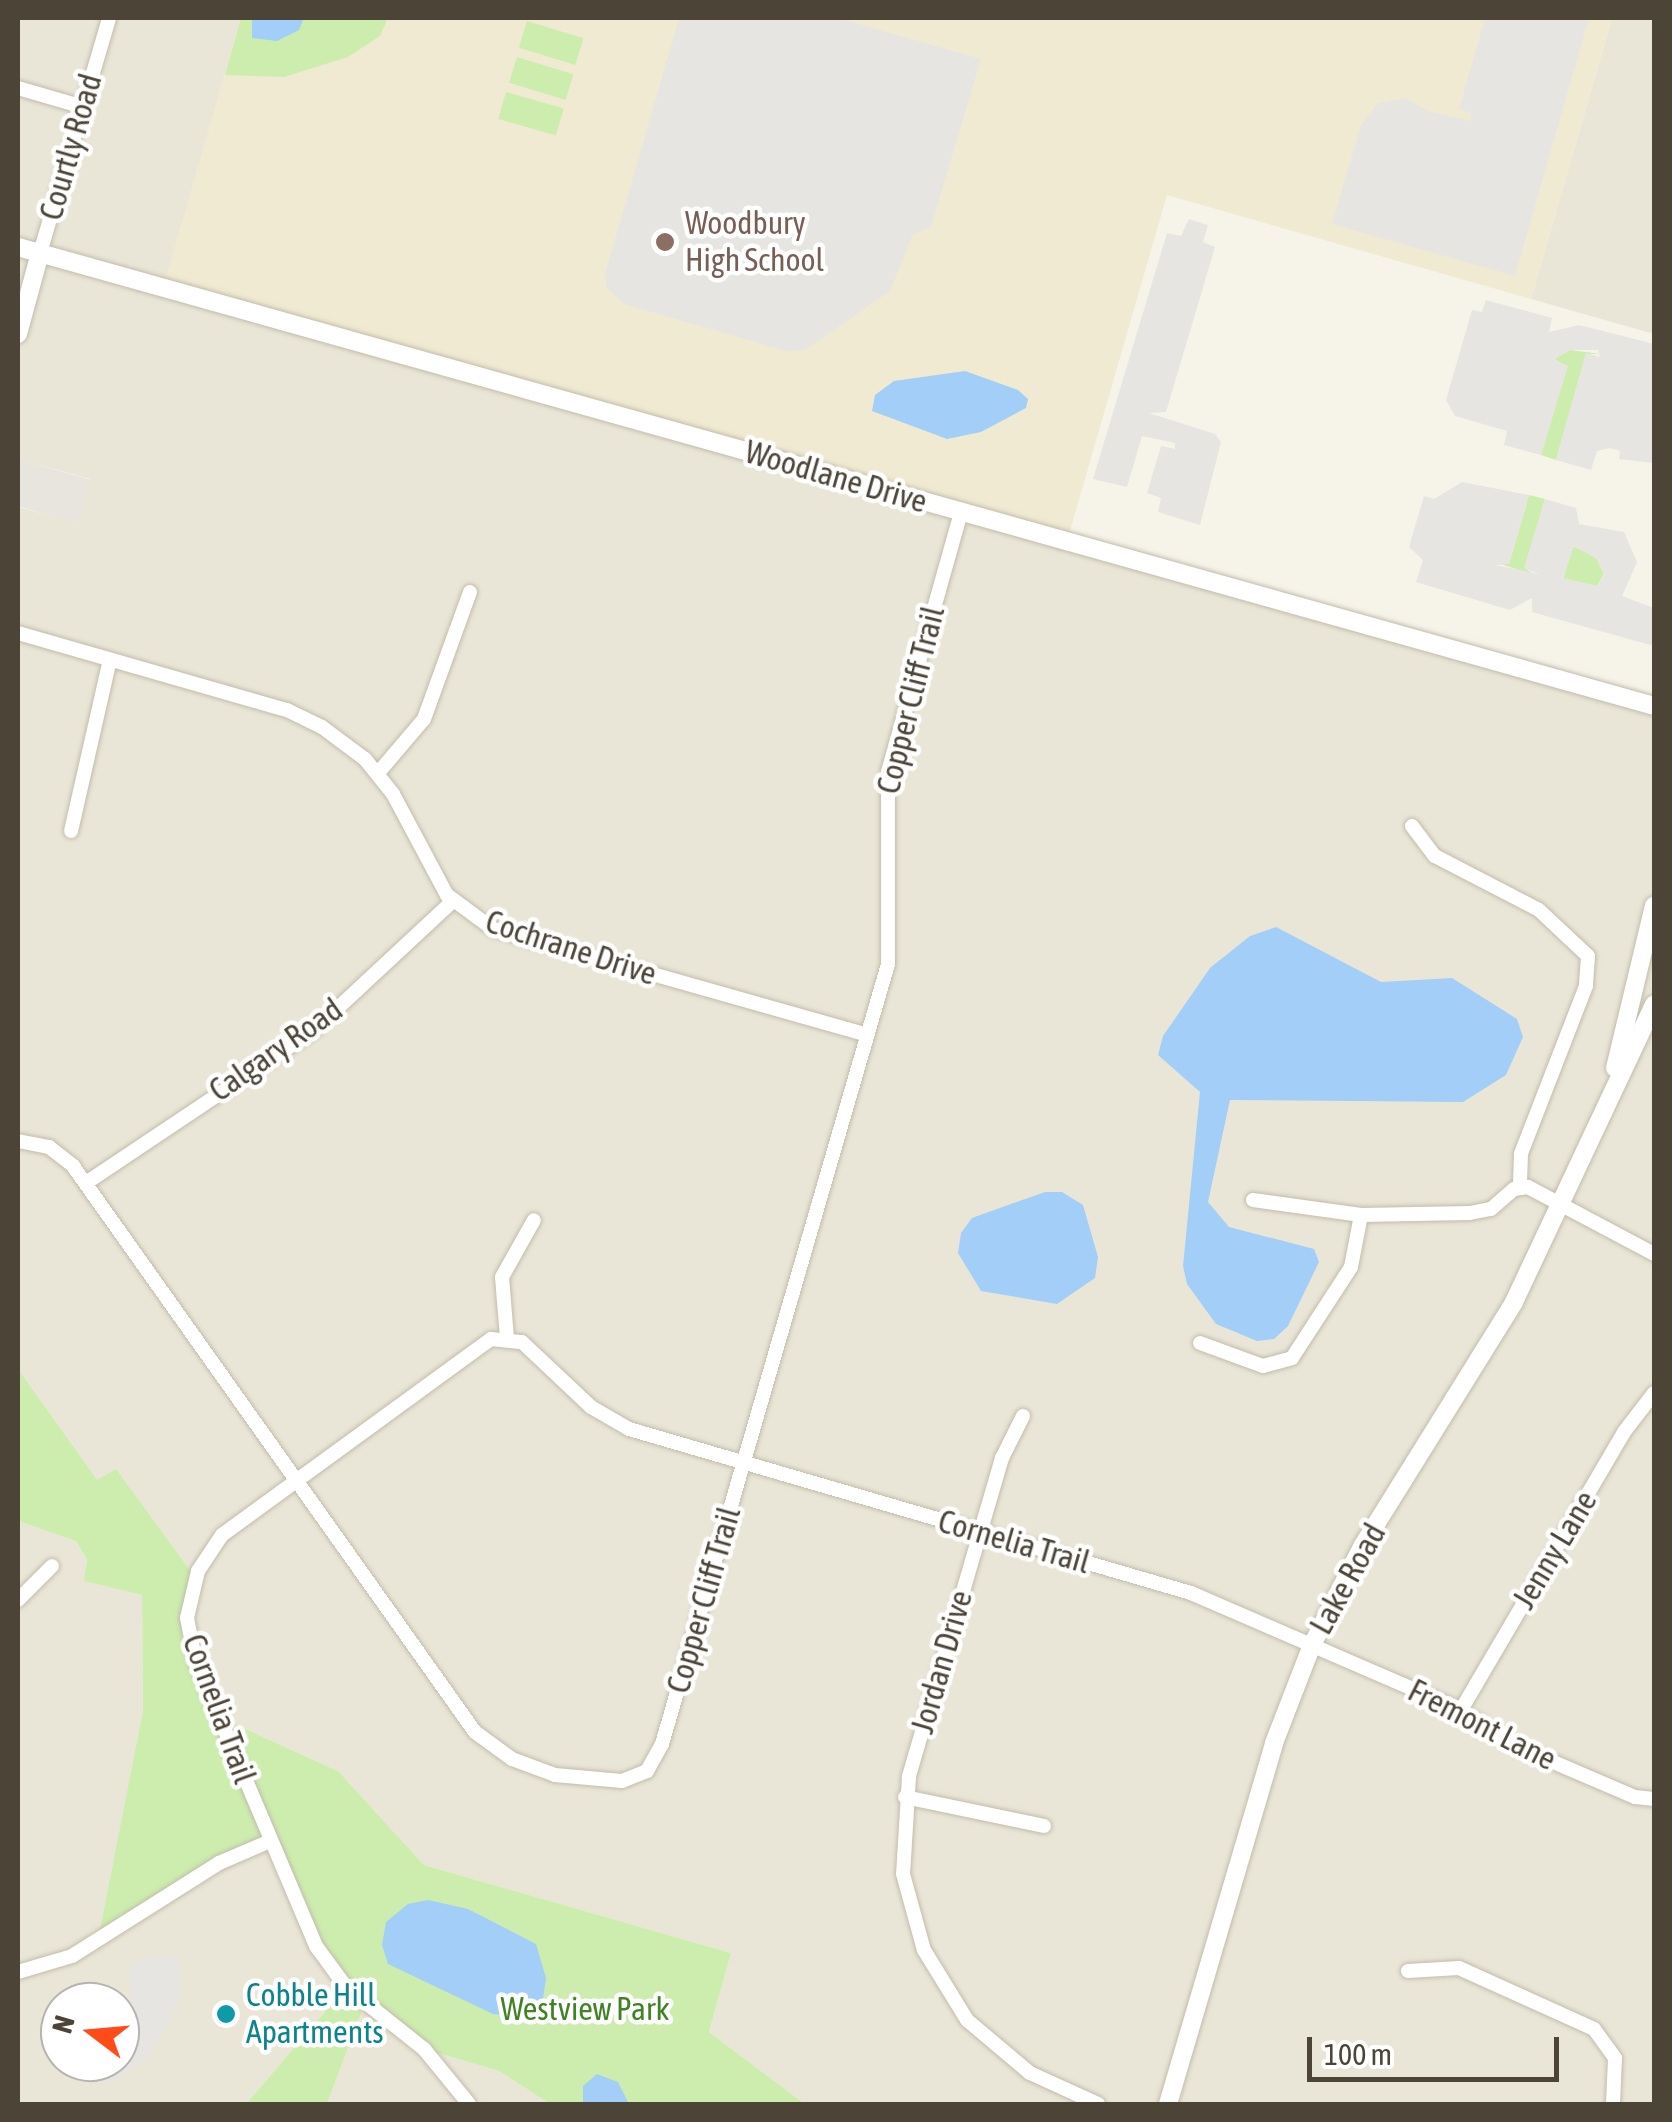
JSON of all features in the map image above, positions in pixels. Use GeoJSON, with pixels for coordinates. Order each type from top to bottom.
{"type":"FeatureCollection","features":[{"type":"Feature","properties":{"kind":"street","name":"Courtly Road"},"geometry":{"type":"LineString","coordinates":[[18,334],[109,18]]}},
{"type":"Feature","properties":{"kind":"street"},"geometry":{"type":"LineString","coordinates":[[18,88],[83,106]]}},
{"type":"Feature","properties":{"kind":"street","name":"Woodlane Drive"},"geometry":{"type":"LineString","coordinates":[[18,247],[1654,706]]}},
{"type":"Feature","properties":{"kind":"street","name":"Copper Cliff Trail"},"geometry":{"type":"LineString","coordinates":[[18,1142],[54,1150],[86,1183],[482,1738],[537,1770],[622,1781],[647,1771],[658,1756],[744,1464],[893,932],[888,772],[961,512]]}},
{"type":"Feature","properties":{"kind":"street"},"geometry":{"type":"LineString","coordinates":[[378,773],[424,720],[470,592]]}},
{"type":"Feature","properties":{"kind":"street","name":"Cochrane Drive"},"geometry":{"type":"LineString","coordinates":[[18,633],[295,713],[336,736],[378,773],[453,901],[505,933],[867,1034]]}},
{"type":"Feature","properties":{"kind":"street"},"geometry":{"type":"LineString","coordinates":[[70,831],[110,660]]}},
{"type":"Feature","properties":{"kind":"street"},"geometry":{"type":"LineString","coordinates":[[1412,826],[1434,856],[1540,910],[1577,940],[1588,956],[1586,986],[1521,1154],[1520,1187]]}},
{"type":"Feature","properties":{"kind":"street","name":"Calgary Road"},"geometry":{"type":"LineString","coordinates":[[86,1183],[314,1031],[453,901]]}},
{"type":"Feature","properties":{"kind":"street","name":"Lake Road"},"geometry":{"type":"LineString","coordinates":[[1611,1088],[1654,906]]}},
{"type":"Feature","properties":{"kind":"street","name":"Lake Road"},"geometry":{"type":"LineString","coordinates":[[1168,2104],[1274,1743],[1312,1645],[1364,1544],[1486,1352],[1564,1202],[1611,1088],[1654,1004]]}},
{"type":"Feature","properties":{"kind":"street"},"geometry":{"type":"LineString","coordinates":[[1520,1187],[1564,1202],[1654,1254]]}},
{"type":"Feature","properties":{"kind":"street"},"geometry":{"type":"LineString","coordinates":[[1253,1200],[1361,1216],[1482,1212],[1520,1187]]}},
{"type":"Feature","properties":{"kind":"street"},"geometry":{"type":"LineString","coordinates":[[1200,1342],[1263,1366],[1292,1358],[1351,1267],[1361,1216]]}},
{"type":"Feature","properties":{"kind":"street"},"geometry":{"type":"LineString","coordinates":[[506,1338],[502,1276],[534,1220]]}},
{"type":"Feature","properties":{"kind":"street","name":"Cornelia Trail"},"geometry":{"type":"LineString","coordinates":[[468,2104],[424,2049],[364,2004],[330,1966],[270,1841],[194,1659],[187,1618],[208,1550],[296,1480],[482,1344],[506,1338],[526,1346],[609,1420],[744,1464],[1191,1593],[1312,1645]]}},
{"type":"Feature","properties":{"kind":"street","name":"Jenny Lane"},"geometry":{"type":"LineString","coordinates":[[1462,1710],[1628,1425],[1654,1393]]}},
{"type":"Feature","properties":{"kind":"street","name":"Jordan Drive"},"geometry":{"type":"LineString","coordinates":[[1023,1416],[1002,1458],[905,1797],[907,1900],[943,1987],[1002,2052],[1098,2104]]}},
{"type":"Feature","properties":{"kind":"street"},"geometry":{"type":"LineString","coordinates":[[18,1600],[52,1566]]}},
{"type":"Feature","properties":{"kind":"street","name":"Fremont Lane"},"geometry":{"type":"LineString","coordinates":[[1312,1645],[1462,1710],[1516,1746],[1628,1794],[1654,1799]]}},
{"type":"Feature","properties":{"kind":"street"},"geometry":{"type":"LineString","coordinates":[[905,1797],[1044,1826]]}},
{"type":"Feature","properties":{"kind":"street"},"geometry":{"type":"LineString","coordinates":[[18,1972],[72,1956],[218,1863],[270,1841]]}},
{"type":"Feature","properties":{"kind":"street"},"geometry":{"type":"LineString","coordinates":[[1408,1971],[1459,1968],[1594,2028],[1617,2064],[1613,2104]]}},
{"type":"Feature","properties":{"kind":"shaded area"},"geometry":{"type":"Polygon","coordinates":[[[18,18],[241,18],[164,288],[1654,706],[1654,2104],[805,2104],[709,2032],[731,1953],[424,1865],[338,1771],[219,1717],[189,1639],[195,1577],[116,1470],[97,1481],[18,1369],[18,507],[78,523],[90,479],[18,459],[18,18]]]}},
{"type":"Feature","properties":{"kind":"shaded area","name":"Woodbury High School"},"geometry":{"type":"Polygon","coordinates":[[[241,18],[1612,18],[1531,299],[1167,195],[1067,541],[163,288],[241,18]]]}},
{"type":"Feature","properties":{"kind":"shaded area"},"geometry":{"type":"Polygon","coordinates":[[[679,18],[838,18],[981,59],[931,227],[913,234],[890,291],[805,350],[786,351],[624,304],[607,288],[605,274],[679,18]]]}},
{"type":"Feature","properties":{"kind":"shaded area"},"geometry":{"type":"Polygon","coordinates":[[[1485,18],[1589,18],[1515,276],[1332,224],[1361,125],[1378,103],[1406,98],[1427,111],[1471,121],[1471,113],[1459,109],[1485,18]]]}},
{"type":"Feature","properties":{"kind":"shaded area"},"geometry":{"type":"Polygon","coordinates":[[[1612,18],[1654,18],[1654,334],[1531,299],[1612,18]]]}},
{"type":"Feature","properties":{"kind":"shaded area"},"geometry":{"type":"Polygon","coordinates":[[[1189,219],[1208,225],[1203,242],[1215,247],[1166,412],[1149,413],[1215,434],[1221,442],[1200,525],[1158,512],[1161,498],[1147,493],[1161,446],[1175,449],[1175,443],[1142,436],[1127,487],[1093,479],[1167,233],[1181,236],[1189,219]]]}},
{"type":"Feature","properties":{"kind":"shaded area"},"geometry":{"type":"Polygon","coordinates":[[[1486,300],[1552,318],[1549,332],[1579,325],[1654,344],[1654,463],[1619,459],[1620,451],[1610,448],[1597,451],[1591,470],[1556,460],[1586,353],[1600,357],[1598,350],[1570,350],[1554,359],[1568,366],[1541,455],[1504,445],[1507,431],[1455,416],[1446,400],[1472,310],[1482,312],[1486,300]]]}},
{"type":"Feature","properties":{"kind":"shaded area"},"geometry":{"type":"Polygon","coordinates":[[[18,459],[91,480],[78,524],[18,506],[18,459]]]}},
{"type":"Feature","properties":{"kind":"shaded area"},"geometry":{"type":"Polygon","coordinates":[[[1462,482],[1529,495],[1509,564],[1495,565],[1539,574],[1524,568],[1545,499],[1576,508],[1579,524],[1624,532],[1637,562],[1622,596],[1654,608],[1654,646],[1532,612],[1532,598],[1510,610],[1416,582],[1423,560],[1409,547],[1424,496],[1434,499],[1462,482]],[[1574,546],[1563,578],[1597,586],[1604,575],[1597,559],[1574,546]]]}},
{"type":"Feature","properties":{"kind":"shaded area"},"geometry":{"type":"Polygon","coordinates":[[[18,1521],[76,1541],[87,1560],[85,1581],[142,1595],[143,1710],[99,1938],[270,1841],[346,1987],[246,2104],[18,2104],[18,1521]]]}},
{"type":"Feature","properties":{"kind":"shaded area"},"geometry":{"type":"Polygon","coordinates":[[[180,1957],[180,1999],[148,2058],[140,2063],[140,1982],[130,1982],[130,1966],[145,1958],[180,1957]]]}},
{"type":"Feature","properties":{"kind":"shaded area"},"geometry":{"type":"Polygon","coordinates":[[[364,2004],[424,2049],[499,2071],[550,2104],[327,2104],[364,2004]]]}},
{"type":"Feature","properties":{"kind":"green space"},"geometry":{"type":"Polygon","coordinates":[[[241,18],[388,18],[380,36],[348,57],[284,77],[225,75],[241,18]]]}},
{"type":"Feature","properties":{"kind":"green space"},"geometry":{"type":"Polygon","coordinates":[[[527,21],[583,38],[575,65],[519,48],[527,21]]]}},
{"type":"Feature","properties":{"kind":"green space"},"geometry":{"type":"Polygon","coordinates":[[[517,57],[573,74],[566,100],[509,83],[517,57]]]}},
{"type":"Feature","properties":{"kind":"green space"},"geometry":{"type":"Polygon","coordinates":[[[506,92],[564,109],[556,135],[498,119],[506,92]]]}},
{"type":"Feature","properties":{"kind":"green space"},"geometry":{"type":"Polygon","coordinates":[[[1570,350],[1602,354],[1586,354],[1556,460],[1541,455],[1567,366],[1554,359],[1570,350]]]}},
{"type":"Feature","properties":{"kind":"green space"},"geometry":{"type":"Polygon","coordinates":[[[1529,495],[1545,499],[1525,568],[1535,575],[1494,562],[1509,564],[1529,495]]]}},
{"type":"Feature","properties":{"kind":"green space"},"geometry":{"type":"Polygon","coordinates":[[[1573,546],[1596,557],[1604,574],[1597,586],[1563,579],[1573,546]]]}},
{"type":"Feature","properties":{"kind":"green space","name":"Westview Park"},"geometry":{"type":"Polygon","coordinates":[[[18,1369],[97,1480],[116,1469],[195,1577],[187,1618],[219,1717],[338,1771],[424,1865],[731,1953],[709,2032],[805,2104],[550,2104],[499,2071],[424,2049],[364,2005],[327,2104],[246,2104],[346,1987],[270,1841],[98,1940],[143,1710],[142,1595],[84,1581],[87,1560],[76,1541],[18,1521],[18,1369]]]}},
{"type":"Feature","properties":{"kind":"water"},"geometry":{"type":"Polygon","coordinates":[[[252,18],[304,18],[299,30],[277,41],[252,38],[252,18]]]}},
{"type":"Feature","properties":{"kind":"water"},"geometry":{"type":"Polygon","coordinates":[[[965,371],[1018,390],[1028,399],[1026,408],[981,432],[947,439],[872,411],[875,395],[894,381],[965,371]]]}},
{"type":"Feature","properties":{"kind":"water"},"geometry":{"type":"Polygon","coordinates":[[[1276,927],[1381,982],[1452,978],[1517,1019],[1523,1037],[1506,1075],[1463,1102],[1230,1100],[1208,1202],[1229,1227],[1314,1249],[1319,1262],[1288,1326],[1274,1339],[1257,1341],[1216,1324],[1187,1284],[1183,1266],[1200,1092],[1158,1055],[1163,1036],[1210,968],[1250,936],[1276,927]]]}},
{"type":"Feature","properties":{"kind":"water"},"geometry":{"type":"Polygon","coordinates":[[[1045,1192],[1062,1192],[1083,1205],[1098,1257],[1095,1278],[1057,1304],[981,1291],[958,1253],[961,1233],[972,1218],[1045,1192]]]}},
{"type":"Feature","properties":{"kind":"water"},"geometry":{"type":"Polygon","coordinates":[[[428,1900],[468,1909],[536,1944],[546,1978],[540,2019],[493,2014],[388,1964],[382,1945],[386,1922],[408,1904],[428,1900]]]}},
{"type":"Feature","properties":{"kind":"water"},"geometry":{"type":"Polygon","coordinates":[[[597,2074],[618,2082],[629,2104],[583,2104],[583,2086],[597,2074]]]}},
{"type":"Feature","properties":{"kind":"place","name":"Woodbury High School"},"geometry":{"type":"Point","coordinates":[665,242]}},
{"type":"Feature","properties":{"kind":"place","name":"Cobble Hill Apartments"},"geometry":{"type":"Point","coordinates":[226,2014]}}]}
